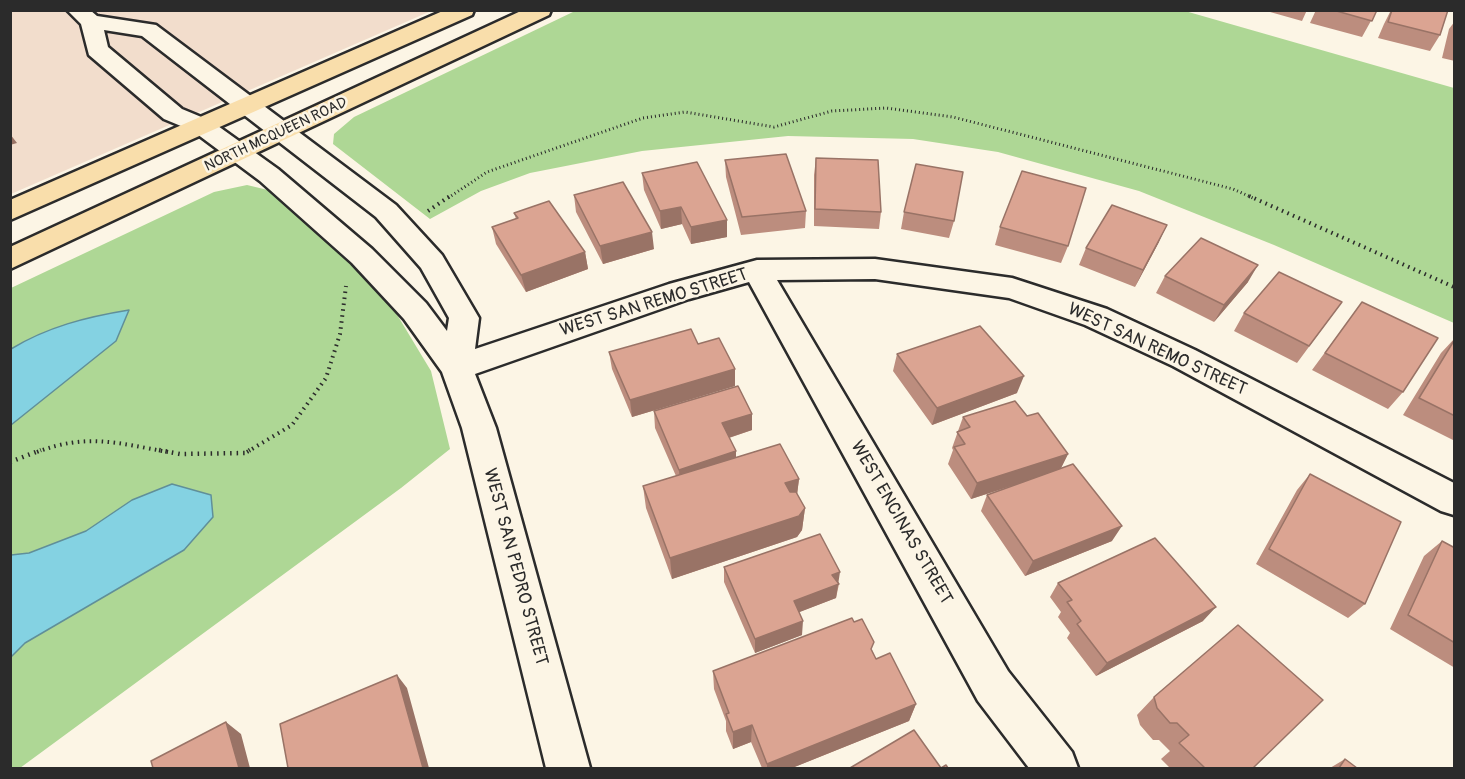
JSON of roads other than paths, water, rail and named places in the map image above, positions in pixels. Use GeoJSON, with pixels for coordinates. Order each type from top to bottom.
{"type":"FeatureCollection","features":[{"type":"Feature","properties":{"kind":"main road"},"geometry":{"type":"LineString","coordinates":[[10,211],[464,10]]}},
{"type":"Feature","properties":{"kind":"main road","name":"NORTH MCQUEEN ROAD"},"geometry":{"type":"LineString","coordinates":[[10,259],[541,10]]}},
{"type":"Feature","properties":{"kind":"street","name":"WEST SAN PEDRO STREET"},"geometry":{"type":"LineString","coordinates":[[84,16],[148,30],[386,212],[432,262],[464,318],[457,368]]}},
{"type":"Feature","properties":{"kind":"street","name":"WEST SAN PEDRO STREET"},"geometry":{"type":"LineString","coordinates":[[84,16],[97,50],[173,114],[202,126],[238,152],[362,256],[415,311],[457,368],[479,428],[568,768]]}},
{"type":"Feature","properties":{"kind":"street","name":"WEST SAN REMO STREET"},"geometry":{"type":"LineString","coordinates":[[457,368],[680,291],[757,270],[875,269],[1012,288],[1096,317],[1184,358],[1455,500]]}},
{"type":"Feature","properties":{"kind":"street","name":"WEST ENCINAS STREET"},"geometry":{"type":"LineString","coordinates":[[757,270],[993,686],[1056,768]]}},
{"type":"Feature","properties":{"kind":"water"},"geometry":{"type":"Polygon","coordinates":[[[129,310],[116,341],[11,425],[11,349],[67,324],[129,310]]]}},
{"type":"Feature","properties":{"kind":"water"},"geometry":{"type":"Polygon","coordinates":[[[172,484],[211,495],[213,517],[184,550],[25,643],[11,657],[11,555],[29,553],[86,531],[132,500],[172,484]]]}}]}
